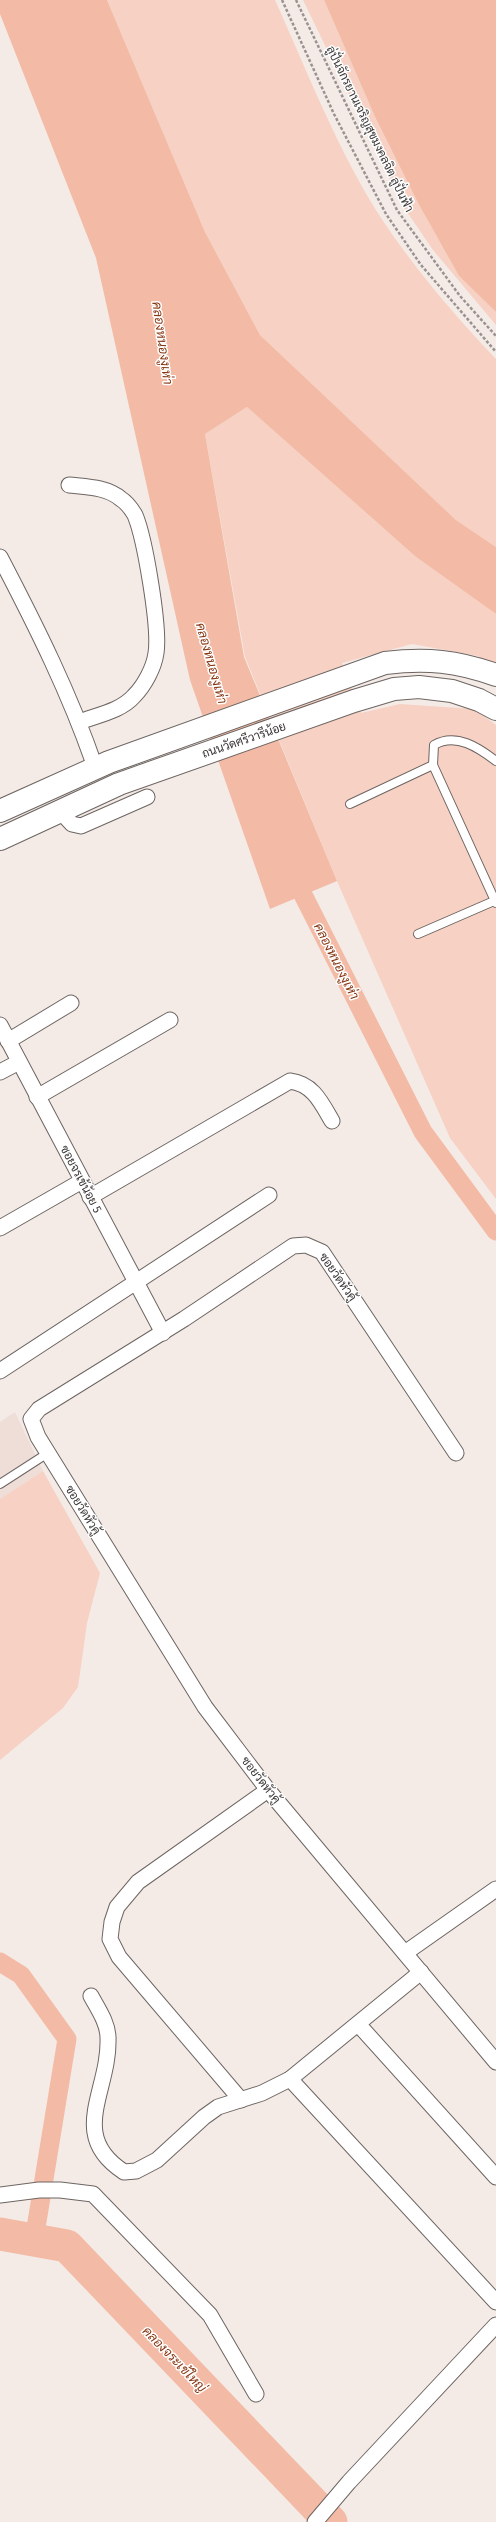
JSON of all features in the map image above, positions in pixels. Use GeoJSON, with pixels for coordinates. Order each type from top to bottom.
{"type":"FeatureCollection","features":[{"type":"Feature","properties":{"kind":"main road","name":"ถนนวัดศรีวารีน้อย"},"geometry":{"type":"LineString","coordinates":[[0,811],[102,764],[385,663],[416,659],[471,666],[496,675]]}},
{"type":"Feature","properties":{"kind":"main road","name":"ถนนวัดศรีวารีน้อย"},"geometry":{"type":"LineString","coordinates":[[0,839],[119,784],[354,701],[394,689],[419,687],[452,691],[479,700],[496,709]]}},
{"type":"Feature","properties":{"kind":"street"},"geometry":{"type":"LineString","coordinates":[[69,485],[104,489],[122,499],[134,514],[140,533],[158,634],[156,655],[148,676],[134,697],[121,707],[80,722]]}},
{"type":"Feature","properties":{"kind":"street"},"geometry":{"type":"LineString","coordinates":[[0,558],[44,641],[80,722],[102,764]]}},
{"type":"Feature","properties":{"kind":"street"},"geometry":{"type":"LineString","coordinates":[[60,810],[72,824],[81,826],[147,798]]}},
{"type":"Feature","properties":{"kind":"street"},"geometry":{"type":"LineString","coordinates":[[8,1040],[71,1003]]}},
{"type":"Feature","properties":{"kind":"street"},"geometry":{"type":"LineString","coordinates":[[37,1097],[170,1020]]}},
{"type":"Feature","properties":{"kind":"street","name":"ซอยจรเข้น้อย 5"},"geometry":{"type":"LineString","coordinates":[[0,1025],[163,1333]]}},
{"type":"Feature","properties":{"kind":"street"},"geometry":{"type":"LineString","coordinates":[[0,1072],[19,1062]]}},
{"type":"Feature","properties":{"kind":"street"},"geometry":{"type":"LineString","coordinates":[[90,1197],[290,1081],[302,1082],[311,1089],[332,1121]]}},
{"type":"Feature","properties":{"kind":"street"},"geometry":{"type":"LineString","coordinates":[[0,1228],[82,1180]]}},
{"type":"Feature","properties":{"kind":"street"},"geometry":{"type":"LineString","coordinates":[[0,1371],[269,1195]]}},
{"type":"Feature","properties":{"kind":"street","name":"ซอยวัดหัวคู้"},"geometry":{"type":"LineString","coordinates":[[456,1452],[322,1252],[306,1245],[292,1246],[163,1333],[39,1409],[31,1419],[48,1453],[205,1707],[268,1790],[496,2062]]}},
{"type":"Feature","properties":{"kind":"street"},"geometry":{"type":"LineString","coordinates":[[241,2100],[119,1957],[110,1940],[112,1922],[117,1907],[138,1882],[268,1790]]}},
{"type":"Feature","properties":{"kind":"street"},"geometry":{"type":"LineString","coordinates":[[405,1953],[496,1889]]}},
{"type":"Feature","properties":{"kind":"street"},"geometry":{"type":"LineString","coordinates":[[91,1996],[104,2021],[108,2036],[108,2055],[94,2124],[94,2138],[102,2155],[124,2172],[136,2171],[157,2160],[204,2117],[218,2107],[262,2093],[290,2079],[421,1972]]}},
{"type":"Feature","properties":{"kind":"street"},"geometry":{"type":"LineString","coordinates":[[358,2024],[496,2177]]}},
{"type":"Feature","properties":{"kind":"street"},"geometry":{"type":"LineString","coordinates":[[290,2079],[496,2302]]}},
{"type":"Feature","properties":{"kind":"street"},"geometry":{"type":"LineString","coordinates":[[0,2195],[39,2190],[60,2190],[93,2194],[203,2307],[256,2394]]}},
{"type":"Feature","properties":{"kind":"street"},"geometry":{"type":"LineString","coordinates":[[315,2522],[349,2482],[496,2325]]}},
{"type":"Feature","properties":{"kind":"lane"},"geometry":{"type":"LineString","coordinates":[[418,934],[495,902],[433,766],[434,746],[441,741],[466,742],[478,748],[496,761]]}},
{"type":"Feature","properties":{"kind":"lane"},"geometry":{"type":"LineString","coordinates":[[350,804],[433,766]]}},
{"type":"Feature","properties":{"kind":"lane"},"geometry":{"type":"LineString","coordinates":[[0,1484],[48,1453]]}},
{"type":"Feature","properties":{"kind":"path"},"geometry":{"type":"LineString","coordinates":[[282,0],[334,114],[386,214],[421,265],[496,352]]}},
{"type":"Feature","properties":{"kind":"path","name":"ลู่ปั่นจักรยานเจริญสุขมงคลจิต ลู่ปั่นฟ้า"},"geometry":{"type":"LineString","coordinates":[[296,0],[398,210],[460,296],[496,336]]}},
{"type":"Feature","properties":{"kind":"shaded area"},"geometry":{"type":"Polygon","coordinates":[[[107,0],[275,0],[338,141],[367,196],[422,275],[496,359],[496,547],[456,520],[260,335],[205,232],[107,0]]]}},
{"type":"Feature","properties":{"kind":"shaded area"},"geometry":{"type":"Polygon","coordinates":[[[303,0],[324,0],[376,119],[418,203],[459,276],[496,312],[496,325],[433,250],[403,206],[303,0]]]}},
{"type":"Feature","properties":{"kind":"shaded area"},"geometry":{"type":"Polygon","coordinates":[[[247,407],[416,557],[496,614],[496,668],[478,656],[412,644],[342,663],[361,713],[400,704],[474,709],[496,725],[496,1199],[450,1138],[337,881],[245,657],[205,434],[247,407]]]}},
{"type":"Feature","properties":{"kind":"shaded area"},"geometry":{"type":"Polygon","coordinates":[[[15,1412],[43,1471],[0,1499],[0,1422],[15,1412]]]}},
{"type":"Feature","properties":{"kind":"shaded area"},"geometry":{"type":"Polygon","coordinates":[[[43,1471],[100,1573],[87,1623],[78,1687],[63,1708],[0,1760],[0,1499],[43,1471]]]}},
{"type":"Feature","properties":{"kind":"water"},"geometry":{"type":"Polygon","coordinates":[[[0,0],[107,0],[205,232],[260,335],[456,520],[496,547],[496,614],[416,557],[247,407],[205,434],[244,657],[337,881],[270,909],[190,680],[96,258],[0,14],[0,0]]]}},
{"type":"Feature","properties":{"kind":"water"},"geometry":{"type":"Polygon","coordinates":[[[324,0],[496,0],[496,312],[459,276],[418,203],[376,119],[324,0]]]}},
{"type":"Feature","properties":{"kind":"waterway","name":"คลองหนองงูเห่า"},"geometry":{"type":"LineString","coordinates":[[292,873],[423,1132],[496,1231]]}},
{"type":"Feature","properties":{"kind":"waterway"},"geometry":{"type":"LineString","coordinates":[[0,1962],[21,1975],[67,2039],[34,2240]]}},
{"type":"Feature","properties":{"kind":"waterway","name":"คลองจระเข้ใหญ่"},"geometry":{"type":"LineString","coordinates":[[0,2234],[67,2246],[331,2522]]}}]}
